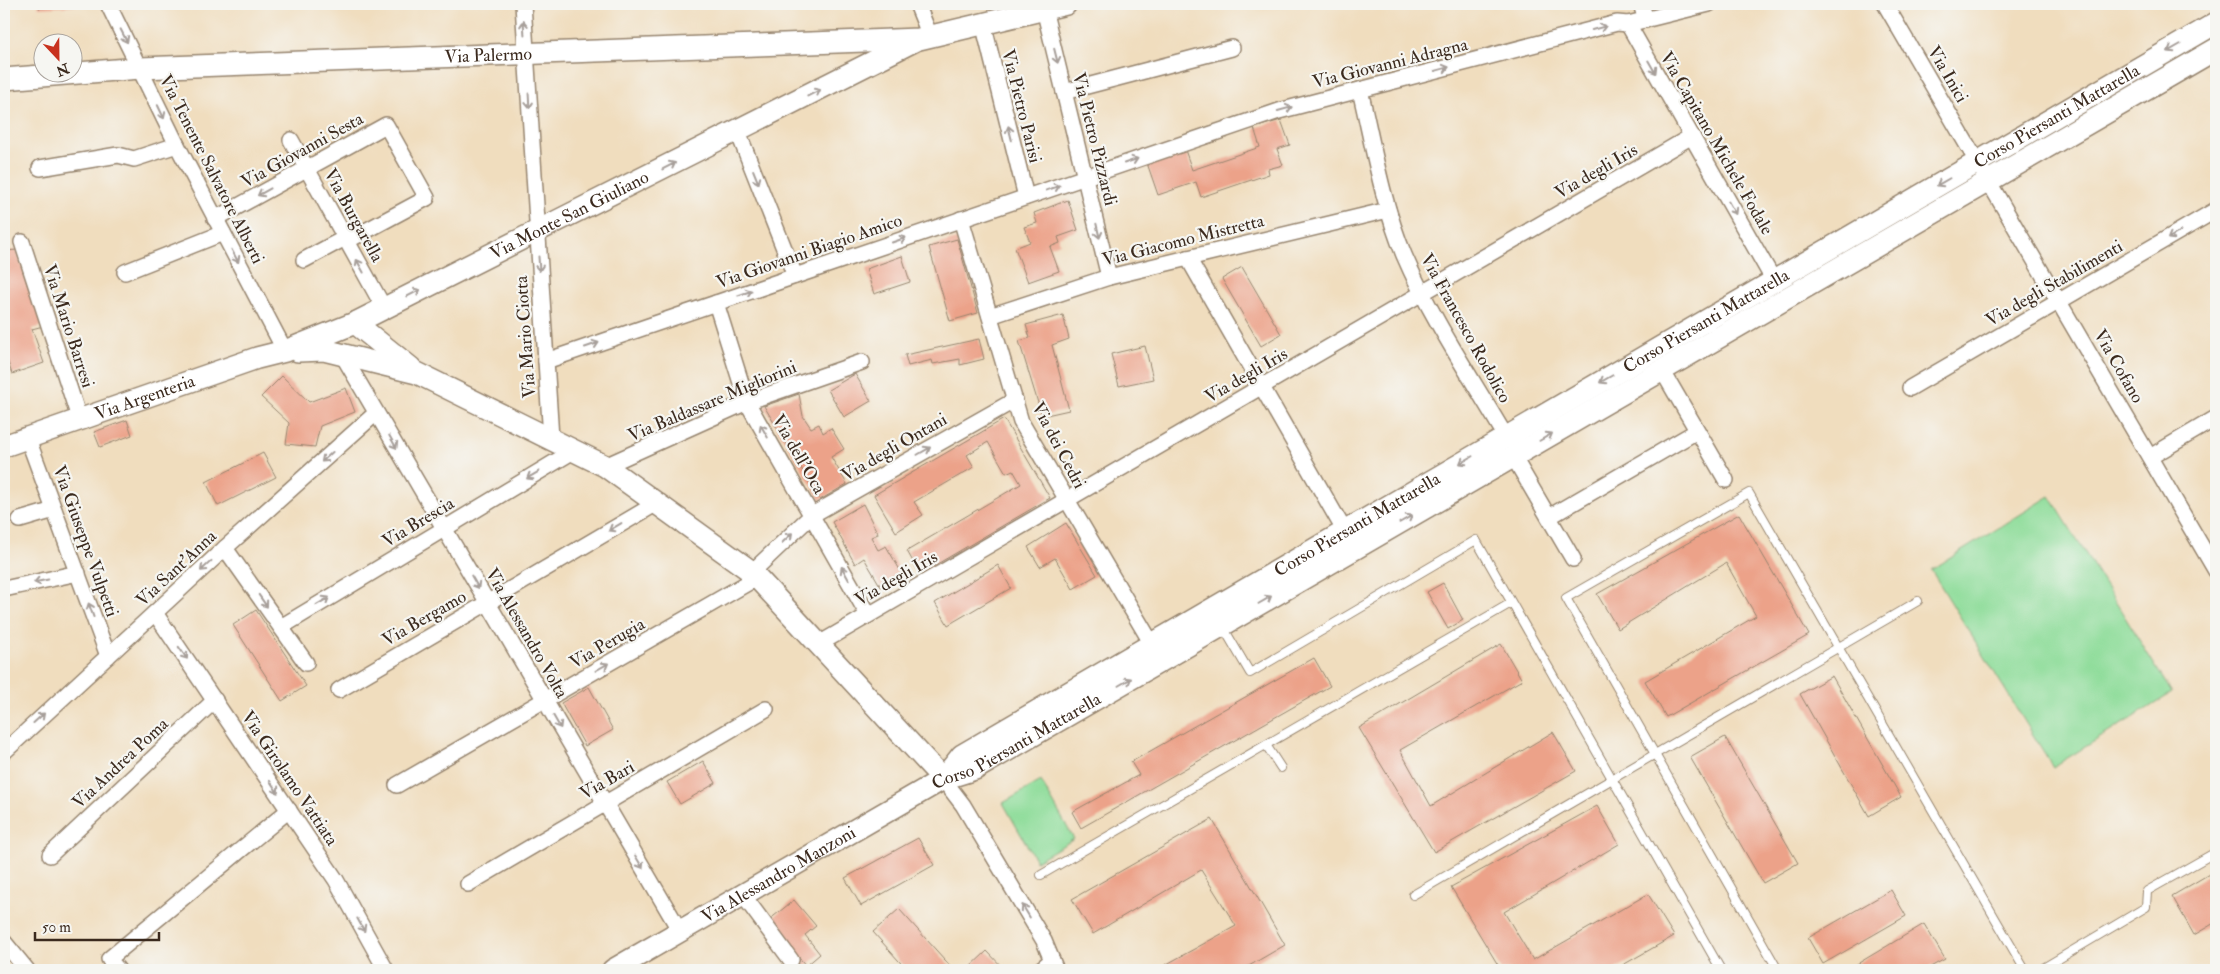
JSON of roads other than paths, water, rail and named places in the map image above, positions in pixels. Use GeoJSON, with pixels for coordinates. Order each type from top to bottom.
{"type":"FeatureCollection","features":[{"type":"Feature","properties":{"kind":"main road"},"geometry":{"type":"LineString","coordinates":[[925,37],[1066,4]]}},
{"type":"Feature","properties":{"kind":"main road","name":"Corso Piersanti Mattarella"},"geometry":{"type":"LineString","coordinates":[[943,779],[962,755],[1152,644],[1216,617],[1509,447],[1774,281],[2216,23]]}},
{"type":"Feature","properties":{"kind":"main road","name":"Via Palermo"},"geometry":{"type":"LineString","coordinates":[[4,79],[140,68],[925,37]]}},
{"type":"Feature","properties":{"kind":"main road","name":"Via Monte San Giuliano"},"geometry":{"type":"LineString","coordinates":[[285,351],[355,323],[925,37]]}},
{"type":"Feature","properties":{"kind":"main road"},"geometry":{"type":"LineString","coordinates":[[837,41],[852,74]]}},
{"type":"Feature","properties":{"kind":"main road","name":"Corso Piersanti Mattarella"},"geometry":{"type":"LineString","coordinates":[[943,779],[975,769],[1216,617],[1344,530],[1662,370],[2216,49]]}},
{"type":"Feature","properties":{"kind":"main road"},"geometry":{"type":"LineString","coordinates":[[355,323],[417,373]]}},
{"type":"Feature","properties":{"kind":"main road"},"geometry":{"type":"LineString","coordinates":[[285,351],[324,350],[417,373],[552,438],[605,466],[755,575],[943,779]]}},
{"type":"Feature","properties":{"kind":"main road","name":"Via Argenteria"},"geometry":{"type":"LineString","coordinates":[[4,446],[257,358],[285,351]]}},
{"type":"Feature","properties":{"kind":"main road","name":"Via Alessandro Manzoni"},"geometry":{"type":"LineString","coordinates":[[614,970],[943,779]]}},
{"type":"Feature","properties":{"kind":"street","name":"Via Tenente Salvatore Alberti"},"geometry":{"type":"LineString","coordinates":[[108,4],[177,145],[285,351]]}},
{"type":"Feature","properties":{"kind":"street","name":"Via Mario Ciotta"},"geometry":{"type":"LineString","coordinates":[[523,4],[536,232],[552,438]]}},
{"type":"Feature","properties":{"kind":"street"},"geometry":{"type":"LineString","coordinates":[[918,4],[925,37]]}},
{"type":"Feature","properties":{"kind":"street"},"geometry":{"type":"LineString","coordinates":[[1641,4],[1646,20]]}},
{"type":"Feature","properties":{"kind":"street","name":"Via Giovanni Adragna"},"geometry":{"type":"LineString","coordinates":[[1085,177],[1279,111],[1617,23],[1628,24],[1709,4]]}},
{"type":"Feature","properties":{"kind":"street","name":"Via Inici"},"geometry":{"type":"LineString","coordinates":[[1885,4],[1989,181]]}},
{"type":"Feature","properties":{"kind":"street","name":"Via Pietro Pizzardi"},"geometry":{"type":"LineString","coordinates":[[1044,9],[1109,277]]}},
{"type":"Feature","properties":{"kind":"street","name":"Via Pietro Parisi"},"geometry":{"type":"LineString","coordinates":[[983,23],[1026,197]]}},
{"type":"Feature","properties":{"kind":"street","name":"Via Capitano Michele Fodale"},"geometry":{"type":"LineString","coordinates":[[1628,24],[1774,281]]}},
{"type":"Feature","properties":{"kind":"street"},"geometry":{"type":"LineString","coordinates":[[1064,92],[1232,48]]}},
{"type":"Feature","properties":{"kind":"street","name":"Via Francesco Rodolico"},"geometry":{"type":"LineString","coordinates":[[1360,90],[1388,210],[1404,255],[1422,293],[1573,558]]}},
{"type":"Feature","properties":{"kind":"street","name":"Via Giovanni Sesta"},"geometry":{"type":"LineString","coordinates":[[215,219],[386,125],[426,198],[346,240]]}},
{"type":"Feature","properties":{"kind":"street"},"geometry":{"type":"LineString","coordinates":[[738,132],[794,276]]}},
{"type":"Feature","properties":{"kind":"street","name":"Via degli Iris"},"geometry":{"type":"LineString","coordinates":[[819,644],[1262,388],[1692,136]]}},
{"type":"Feature","properties":{"kind":"street","name":"Via Burgarella"},"geometry":{"type":"LineString","coordinates":[[291,140],[384,308]]}},
{"type":"Feature","properties":{"kind":"street"},"geometry":{"type":"LineString","coordinates":[[40,168],[118,155],[134,159],[177,145]]}},
{"type":"Feature","properties":{"kind":"street","name":"Via Giovanni Biagio Amico"},"geometry":{"type":"LineString","coordinates":[[546,361],[1085,177]]}},
{"type":"Feature","properties":{"kind":"street","name":"Via Cofano"},"geometry":{"type":"LineString","coordinates":[[1989,181],[2216,571]]}},
{"type":"Feature","properties":{"kind":"street","name":"Via Giacomo Mistretta"},"geometry":{"type":"LineString","coordinates":[[990,316],[1109,277],[1388,210]]}},
{"type":"Feature","properties":{"kind":"street","name":"Via degli Stabilimenti"},"geometry":{"type":"LineString","coordinates":[[1910,388],[2216,210]]}},
{"type":"Feature","properties":{"kind":"street","name":"Via dei Cedri"},"geometry":{"type":"LineString","coordinates":[[961,219],[1021,422],[1152,644]]}},
{"type":"Feature","properties":{"kind":"street"},"geometry":{"type":"LineString","coordinates":[[125,272],[222,233]]}},
{"type":"Feature","properties":{"kind":"street"},"geometry":{"type":"LineString","coordinates":[[304,260],[346,240]]}},
{"type":"Feature","properties":{"kind":"street","name":"Via Mario Barresi"},"geometry":{"type":"LineString","coordinates":[[22,242],[80,421]]}},
{"type":"Feature","properties":{"kind":"street"},"geometry":{"type":"LineString","coordinates":[[1188,258],[1344,530]]}},
{"type":"Feature","properties":{"kind":"street","name":"Via dell'Oca"},"geometry":{"type":"LineString","coordinates":[[716,303],[747,402],[868,615]]}},
{"type":"Feature","properties":{"kind":"street","name":"Via Alessandro Volta"},"geometry":{"type":"LineString","coordinates":[[342,354],[680,931]]}},
{"type":"Feature","properties":{"kind":"street","name":"Via Baldassare Migliorini"},"geometry":{"type":"LineString","coordinates":[[605,466],[747,402],[862,362]]}},
{"type":"Feature","properties":{"kind":"street"},"geometry":{"type":"LineString","coordinates":[[1662,370],[1726,480]]}},
{"type":"Feature","properties":{"kind":"street","name":"Via degli Ontani"},"geometry":{"type":"LineString","coordinates":[[755,575],[812,514],[1015,400]]}},
{"type":"Feature","properties":{"kind":"street","name":"Via Sant'Anna"},"geometry":{"type":"LineString","coordinates":[[4,752],[376,413]]}},
{"type":"Feature","properties":{"kind":"street"},"geometry":{"type":"LineString","coordinates":[[2150,456],[2216,418]]}},
{"type":"Feature","properties":{"kind":"street"},"geometry":{"type":"LineString","coordinates":[[1549,517],[1697,431]]}},
{"type":"Feature","properties":{"kind":"street","name":"Via Giuseppe Vulpetti"},"geometry":{"type":"LineString","coordinates":[[28,439],[108,656]]}},
{"type":"Feature","properties":{"kind":"street","name":"Via Brescia"},"geometry":{"type":"LineString","coordinates":[[281,626],[575,450]]}},
{"type":"Feature","properties":{"kind":"street","name":"Via Bergamo"},"geometry":{"type":"LineString","coordinates":[[339,690],[657,503]]}},
{"type":"Feature","properties":{"kind":"street"},"geometry":{"type":"LineString","coordinates":[[20,520],[54,510]]}},
{"type":"Feature","properties":{"kind":"street"},"geometry":{"type":"LineString","coordinates":[[226,548],[306,663]]}},
{"type":"Feature","properties":{"kind":"street"},"geometry":{"type":"LineString","coordinates":[[4,589],[78,573]]}},
{"type":"Feature","properties":{"kind":"street","name":"Via Perugia"},"geometry":{"type":"LineString","coordinates":[[397,786],[755,575]]}},
{"type":"Feature","properties":{"kind":"street","name":"Via Girolamo Vattiata"},"geometry":{"type":"LineString","coordinates":[[155,613],[336,880],[386,970]]}},
{"type":"Feature","properties":{"kind":"street","name":"Via Andrea Poma"},"geometry":{"type":"LineString","coordinates":[[50,855],[215,700]]}},
{"type":"Feature","properties":{"kind":"street","name":"Via Bari"},"geometry":{"type":"LineString","coordinates":[[468,884],[766,709]]}},
{"type":"Feature","properties":{"kind":"street"},"geometry":{"type":"LineString","coordinates":[[943,779],[963,805],[1044,941],[1056,967],[1040,970]]}},
{"type":"Feature","properties":{"kind":"street"},"geometry":{"type":"LineString","coordinates":[[118,970],[109,959],[289,810]]}},
{"type":"Feature","properties":{"kind":"street"},"geometry":{"type":"LineString","coordinates":[[743,895],[791,960]]}},
{"type":"Feature","properties":{"kind":"street"},"geometry":{"type":"LineString","coordinates":[[4,942],[27,970]]}},
{"type":"Feature","properties":{"kind":"lane"},"geometry":{"type":"LineString","coordinates":[[1778,970],[1566,598],[1749,493],[2025,970]]}},
{"type":"Feature","properties":{"kind":"lane"},"geometry":{"type":"LineString","coordinates":[[1216,617],[1250,673],[1476,540],[1721,970]]}},
{"type":"Feature","properties":{"kind":"lane"},"geometry":{"type":"LineString","coordinates":[[1413,895],[1918,601]]}},
{"type":"Feature","properties":{"kind":"lane"},"geometry":{"type":"LineString","coordinates":[[1041,875],[1511,604]]}},
{"type":"Feature","properties":{"kind":"lane"},"geometry":{"type":"LineString","coordinates":[[1266,745],[1281,768]]}},
{"type":"Feature","properties":{"kind":"lane"},"geometry":{"type":"LineString","coordinates":[[2040,970],[2146,907],[2147,891],[2216,852]]}}]}
